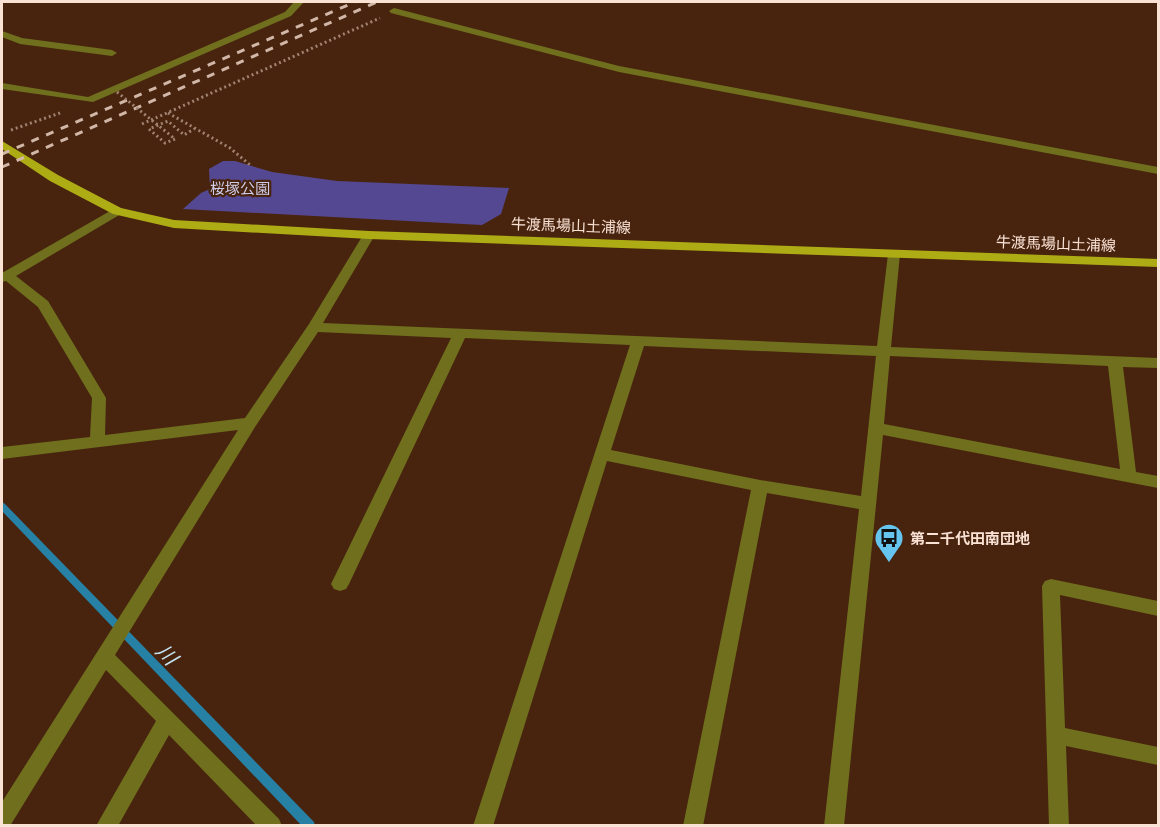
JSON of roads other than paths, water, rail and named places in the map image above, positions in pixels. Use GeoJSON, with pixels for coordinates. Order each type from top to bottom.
{"type":"FeatureCollection","features":[{"type":"Feature","properties":{"kind":"main road","name":"牛渡馬場山土浦線"},"geometry":{"type":"LineString","coordinates":[[2,144],[62,182],[117,211],[174,224],[369,234],[1158,263]]}},
{"type":"Feature","properties":{"kind":"street"},"geometry":{"type":"LineString","coordinates":[[2,86],[89,100],[288,14],[299,2]]}},
{"type":"Feature","properties":{"kind":"street"},"geometry":{"type":"LineString","coordinates":[[394,11],[619,69],[1158,171]]}},
{"type":"Feature","properties":{"kind":"street"},"geometry":{"type":"LineString","coordinates":[[2,34],[20,41],[112,53]]}},
{"type":"Feature","properties":{"kind":"street"},"geometry":{"type":"LineString","coordinates":[[98,441],[99,398],[43,304],[4,276],[117,211]]}},
{"type":"Feature","properties":{"kind":"street"},"geometry":{"type":"LineString","coordinates":[[2,820],[250,423],[314,327],[369,234]]}},
{"type":"Feature","properties":{"kind":"street"},"geometry":{"type":"LineString","coordinates":[[834,825],[894,254]]}},
{"type":"Feature","properties":{"kind":"street"},"geometry":{"type":"LineString","coordinates":[[314,327],[1158,363]]}},
{"type":"Feature","properties":{"kind":"street"},"geometry":{"type":"LineString","coordinates":[[340,584],[460,333]]}},
{"type":"Feature","properties":{"kind":"street"},"geometry":{"type":"LineString","coordinates":[[483,825],[638,341]]}},
{"type":"Feature","properties":{"kind":"street"},"geometry":{"type":"LineString","coordinates":[[1115,361],[1129,476]]}},
{"type":"Feature","properties":{"kind":"street"},"geometry":{"type":"LineString","coordinates":[[2,453],[250,423]]}},
{"type":"Feature","properties":{"kind":"street"},"geometry":{"type":"LineString","coordinates":[[877,428],[1158,482]]}},
{"type":"Feature","properties":{"kind":"street"},"geometry":{"type":"LineString","coordinates":[[601,454],[760,486],[869,504]]}},
{"type":"Feature","properties":{"kind":"street"},"geometry":{"type":"LineString","coordinates":[[693,825],[760,486]]}},
{"type":"Feature","properties":{"kind":"street"},"geometry":{"type":"LineString","coordinates":[[1059,825],[1058,735],[1051,586],[1158,608]]}},
{"type":"Feature","properties":{"kind":"street"},"geometry":{"type":"LineString","coordinates":[[104,656],[272,825]]}},
{"type":"Feature","properties":{"kind":"street"},"geometry":{"type":"LineString","coordinates":[[106,825],[167,720]]}},
{"type":"Feature","properties":{"kind":"street"},"geometry":{"type":"LineString","coordinates":[[1058,735],[1158,756]]}},
{"type":"Feature","properties":{"kind":"waterway","name":"川"},"geometry":{"type":"LineString","coordinates":[[2,506],[310,826]]}},
{"type":"Feature","properties":{"kind":"railway"},"geometry":{"type":"LineString","coordinates":[[2,154],[355,2]]}},
{"type":"Feature","properties":{"kind":"railway"},"geometry":{"type":"LineString","coordinates":[[2,167],[377,2]]}},
{"type":"Feature","properties":{"kind":"place","name":"第二千代田南団地"},"geometry":{"type":"Point","coordinates":[889,564]}},
{"type":"Feature","properties":{"kind":"park label","name":"桜塚公園"},"geometry":{"type":"Point","coordinates":[240,188]}}]}
